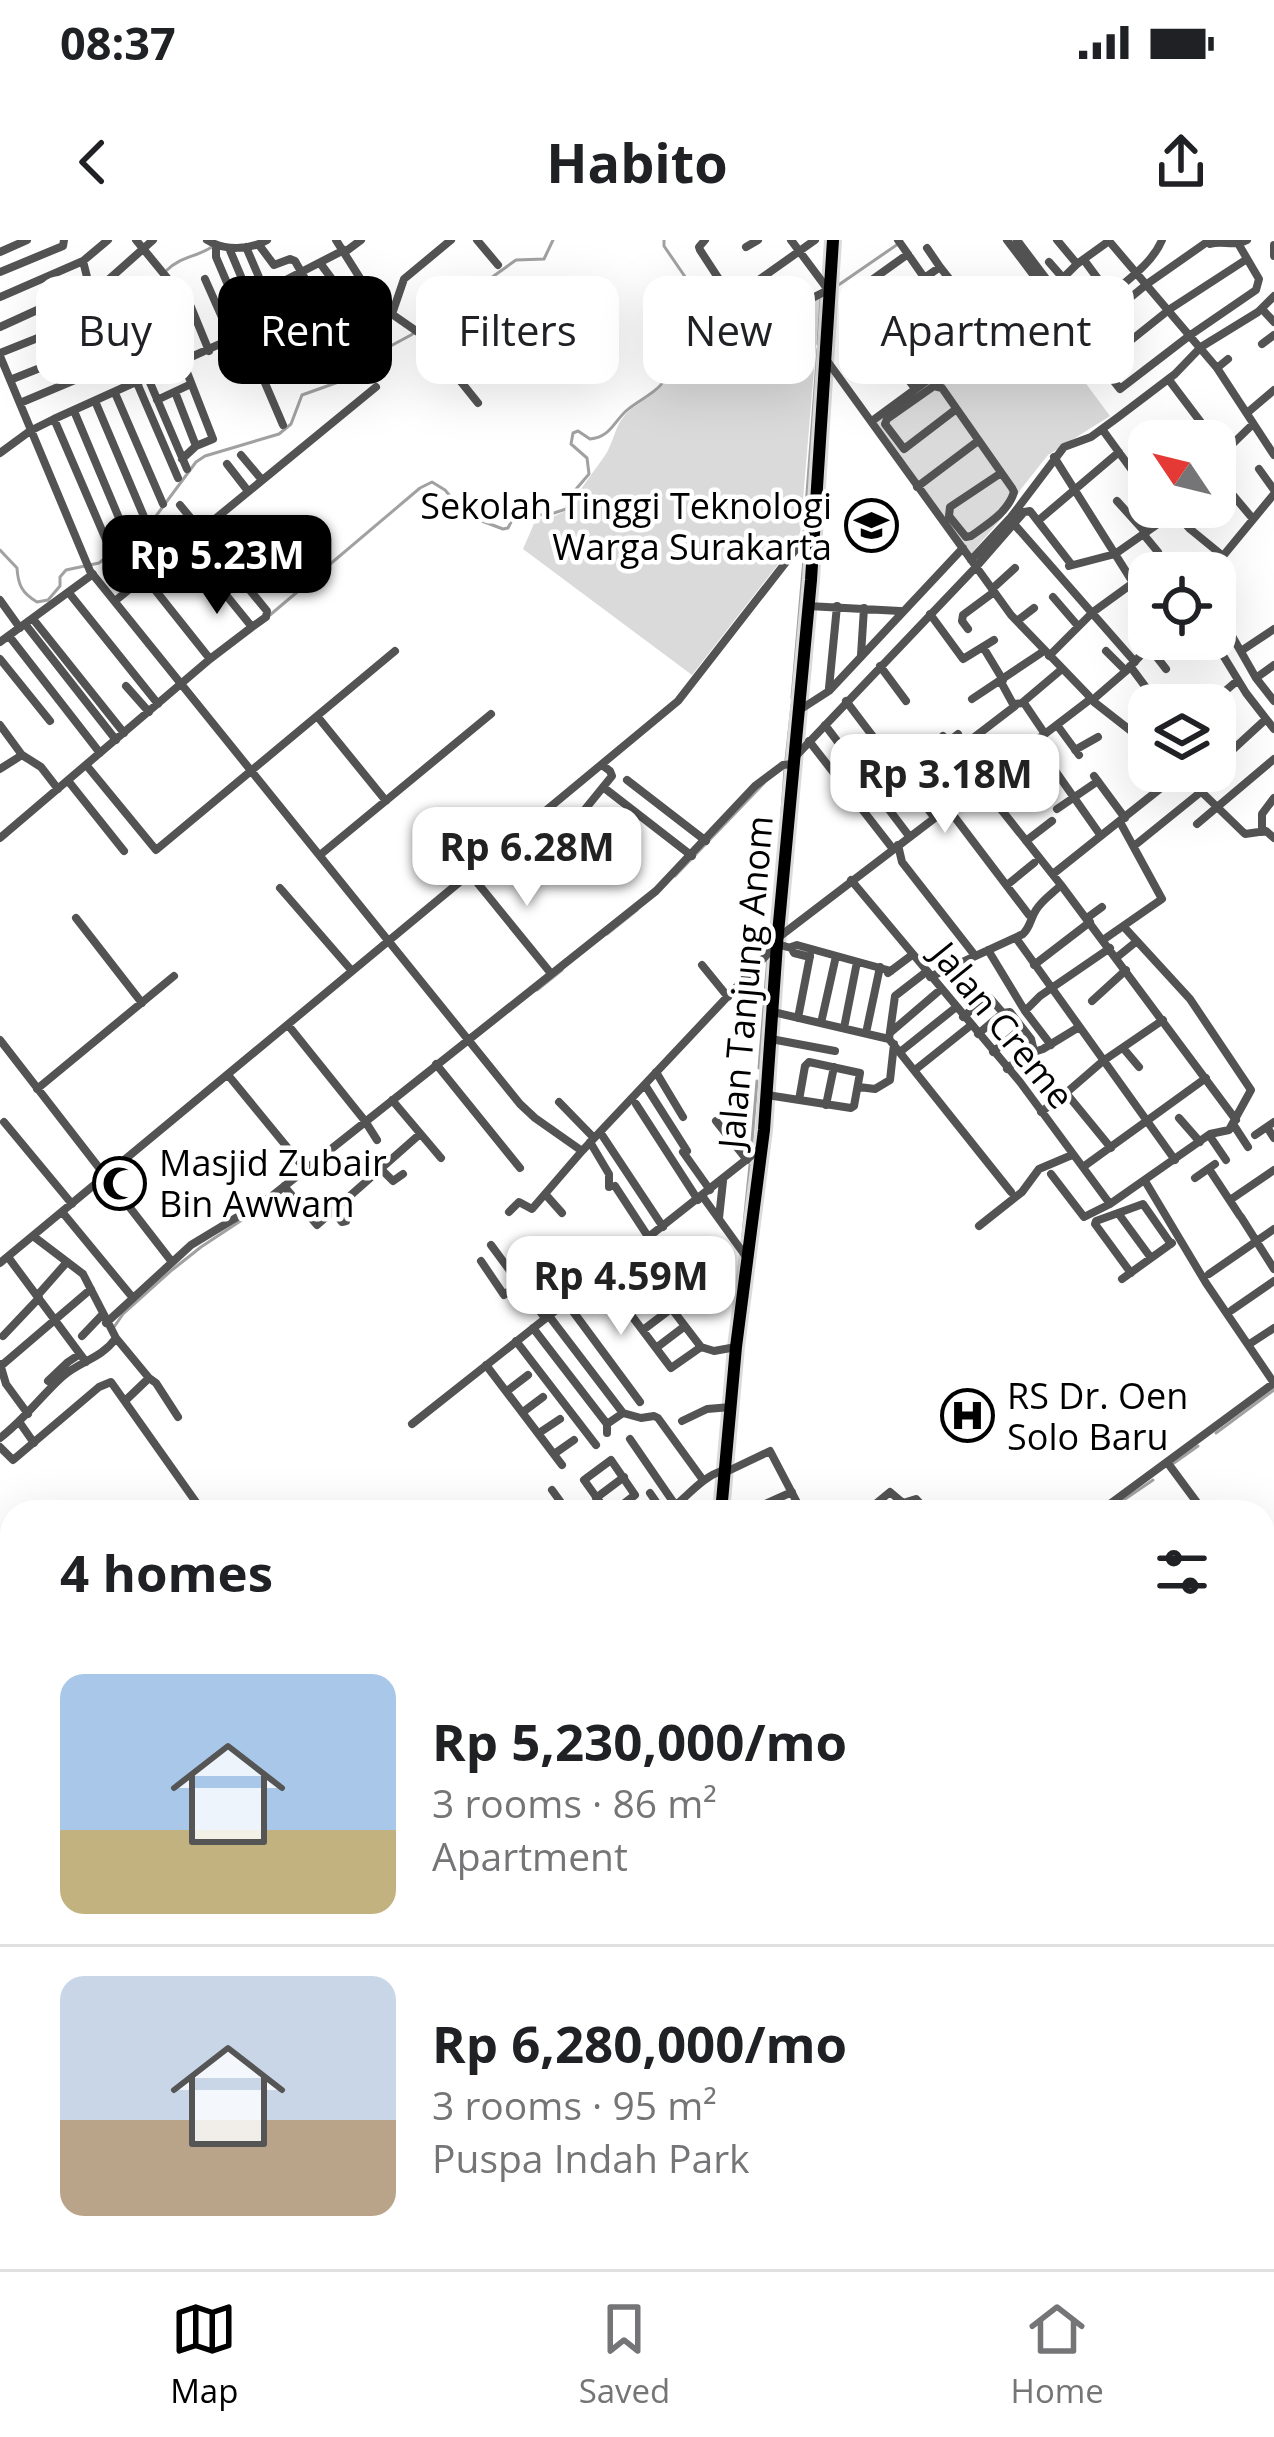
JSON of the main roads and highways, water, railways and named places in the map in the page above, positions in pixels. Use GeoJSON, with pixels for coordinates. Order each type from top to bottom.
{"type":"FeatureCollection","features":[{"type":"Feature","properties":{"kind":"main road","name":"Jalan Tanjung Anom"},"geometry":{"type":"LineString","coordinates":[[722,1500],[767,1095],[833,240]]}},
{"type":"Feature","properties":{"kind":"waterway"},"geometry":{"type":"LineString","coordinates":[[0,550],[17,568],[28,595],[37,602],[48,600],[66,570],[99,563],[153,520],[196,462],[279,434],[291,424],[302,395],[344,380],[359,363],[411,335],[516,260],[544,259],[553,240]]}},
{"type":"Feature","properties":{"kind":"waterway"},"geometry":{"type":"LineString","coordinates":[[270,615],[432,482],[466,515],[503,529],[515,514],[548,515],[566,509],[589,474],[587,458],[571,444],[573,433],[590,439],[607,432],[660,386],[669,363],[691,341],[690,284],[664,240]]}},
{"type":"Feature","properties":{"kind":"waterway"},"geometry":{"type":"LineString","coordinates":[[837,286],[898,244]]}},
{"type":"Feature","properties":{"kind":"waterway"},"geometry":{"type":"LineString","coordinates":[[167,270],[212,247]]}},
{"type":"Feature","properties":{"kind":"waterway"},"geometry":{"type":"LineString","coordinates":[[818,344],[821,298]]}},
{"type":"Feature","properties":{"kind":"waterway"},"geometry":{"type":"LineString","coordinates":[[804,532],[818,349]]}},
{"type":"Feature","properties":{"kind":"waterway"},"geometry":{"type":"LineString","coordinates":[[792,698],[805,547]]}},
{"type":"Feature","properties":{"kind":"waterway"},"geometry":{"type":"LineString","coordinates":[[786,760],[792,705]]}},
{"type":"Feature","properties":{"kind":"waterway"},"geometry":{"type":"LineString","coordinates":[[777,881],[785,769]]}},
{"type":"Feature","properties":{"kind":"waterway"},"geometry":{"type":"LineString","coordinates":[[675,876],[764,783]]}},
{"type":"Feature","properties":{"kind":"waterway"},"geometry":{"type":"LineString","coordinates":[[607,934],[637,910]]}},
{"type":"Feature","properties":{"kind":"waterway"},"geometry":{"type":"LineString","coordinates":[[769,947],[771,937]]}},
{"type":"Feature","properties":{"kind":"waterway"},"geometry":{"type":"LineString","coordinates":[[759,1068],[768,957]]}},
{"type":"Feature","properties":{"kind":"waterway"},"geometry":{"type":"LineString","coordinates":[[537,990],[562,970]]}},
{"type":"Feature","properties":{"kind":"waterway"},"geometry":{"type":"LineString","coordinates":[[751,1153],[757,1081]]}},
{"type":"Feature","properties":{"kind":"waterway"},"geometry":{"type":"LineString","coordinates":[[742,1244],[750,1165]]}},
{"type":"Feature","properties":{"kind":"waterway"},"geometry":{"type":"LineString","coordinates":[[114,1327],[172,1270],[269,1202]]}},
{"type":"Feature","properties":{"kind":"waterway"},"geometry":{"type":"LineString","coordinates":[[740,1268],[741,1257]]}},
{"type":"Feature","properties":{"kind":"waterway"},"geometry":{"type":"LineString","coordinates":[[1216,1433],[1274,1390]]}},
{"type":"Feature","properties":{"kind":"waterway"},"geometry":{"type":"LineString","coordinates":[[1174,1463],[1198,1446]]}},
{"type":"Feature","properties":{"kind":"waterway"},"geometry":{"type":"LineString","coordinates":[[1124,1500],[1153,1480]]}},
{"type":"Feature","properties":{"kind":"place","name":"Sekolah Tinggi Teknologi Warga Surakarta"},"geometry":{"type":"Point","coordinates":[871,526]}},
{"type":"Feature","properties":{"kind":"place","name":"Masjid Zubair Bin Awwam"},"geometry":{"type":"Point","coordinates":[120,1183]}},
{"type":"Feature","properties":{"kind":"place","name":"RS Dr. Oen Solo Baru"},"geometry":{"type":"Point","coordinates":[968,1416]}}]}
